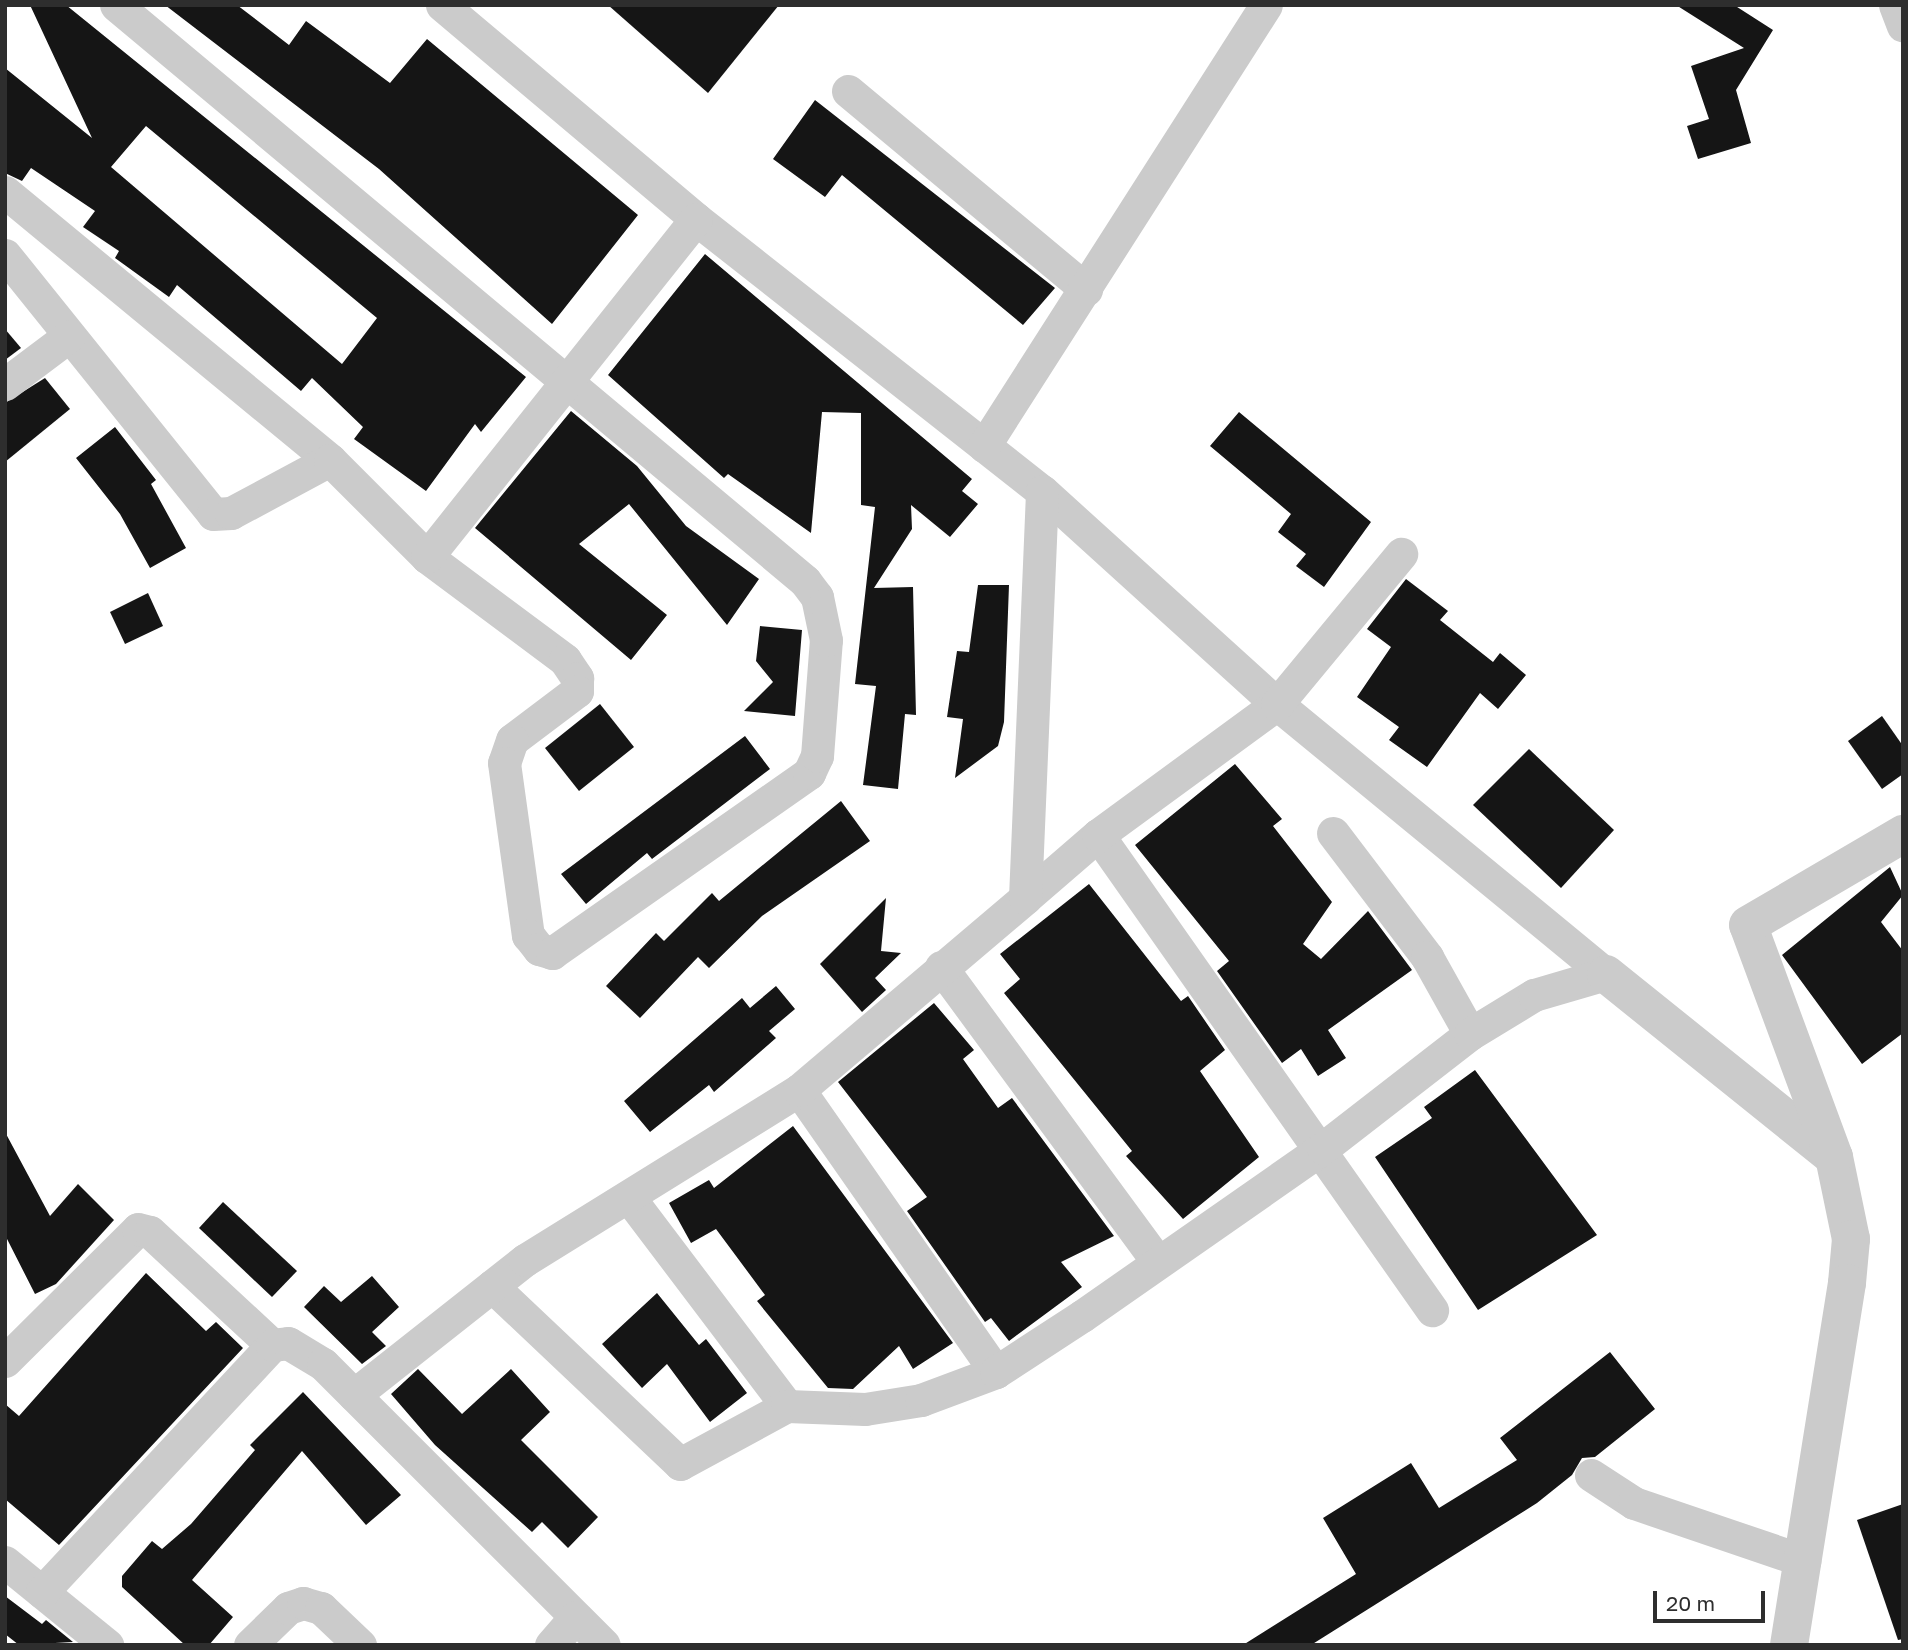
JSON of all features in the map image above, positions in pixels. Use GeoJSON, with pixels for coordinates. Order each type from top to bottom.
{"type":"FeatureCollection","features":[{"type":"Feature","properties":{"kind":"street"},"geometry":{"type":"LineString","coordinates":[[5,192],[330,460],[427,557],[555,650],[577,678],[571,698],[512,740],[504,763],[528,936],[539,949],[552,953],[809,773],[817,756],[827,640],[817,597],[790,568],[569,387],[116,5]]}},
{"type":"Feature","properties":{"kind":"street"},"geometry":{"type":"LineString","coordinates":[[442,5],[696,219],[1042,491],[1277,704],[1834,1157]]}},
{"type":"Feature","properties":{"kind":"street"},"geometry":{"type":"LineString","coordinates":[[984,446],[1266,5]]}},
{"type":"Feature","properties":{"kind":"street"},"geometry":{"type":"LineString","coordinates":[[1895,5],[1903,26]]}},
{"type":"Feature","properties":{"kind":"street"},"geometry":{"type":"LineString","coordinates":[[848,91],[1086,289]]}},
{"type":"Feature","properties":{"kind":"street"},"geometry":{"type":"LineString","coordinates":[[427,557],[569,387],[696,219]]}},
{"type":"Feature","properties":{"kind":"street"},"geometry":{"type":"LineString","coordinates":[[5,254],[213,514],[231,513],[330,460]]}},
{"type":"Feature","properties":{"kind":"street"},"geometry":{"type":"LineString","coordinates":[[5,384],[69,336]]}},
{"type":"Feature","properties":{"kind":"street"},"geometry":{"type":"LineString","coordinates":[[1025,898],[1042,491]]}},
{"type":"Feature","properties":{"kind":"street"},"geometry":{"type":"LineString","coordinates":[[354,1395],[525,1260],[631,1200],[799,1090],[1098,835],[1277,704],[1401,554]]}},
{"type":"Feature","properties":{"kind":"street"},"geometry":{"type":"LineString","coordinates":[[1333,833],[1427,957],[1470,1034]]}},
{"type":"Feature","properties":{"kind":"street"},"geometry":{"type":"LineString","coordinates":[[1098,835],[1322,1148],[1432,1310]]}},
{"type":"Feature","properties":{"kind":"street"},"geometry":{"type":"LineString","coordinates":[[1789,1645],[1804,1561],[1851,1238],[1834,1157],[1748,925],[1902,837]]}},
{"type":"Feature","properties":{"kind":"street"},"geometry":{"type":"LineString","coordinates":[[941,967],[1156,1260]]}},
{"type":"Feature","properties":{"kind":"street"},"geometry":{"type":"LineString","coordinates":[[492,1286],[670,1460],[691,1460],[787,1406],[864,1409],[921,1400],[996,1372],[1322,1148],[1470,1034],[1534,995],[1606,974]]}},
{"type":"Feature","properties":{"kind":"street"},"geometry":{"type":"LineString","coordinates":[[799,1090],[996,1372]]}},
{"type":"Feature","properties":{"kind":"street"},"geometry":{"type":"LineString","coordinates":[[631,1200],[787,1406]]}},
{"type":"Feature","properties":{"kind":"street"},"geometry":{"type":"LineString","coordinates":[[9,1347],[138,1229],[150,1232],[272,1345],[302,1347],[354,1395],[604,1645]]}},
{"type":"Feature","properties":{"kind":"street"},"geometry":{"type":"LineString","coordinates":[[42,1592],[272,1345]]}},
{"type":"Feature","properties":{"kind":"street"},"geometry":{"type":"LineString","coordinates":[[1591,1475],[1634,1503],[1804,1561]]}},
{"type":"Feature","properties":{"kind":"street"},"geometry":{"type":"LineString","coordinates":[[5,1562],[107,1645]]}},
{"type":"Feature","properties":{"kind":"street"},"geometry":{"type":"LineString","coordinates":[[250,1645],[288,1608],[303,1603],[321,1608],[360,1645]]}},
{"type":"Feature","properties":{"kind":"street"},"geometry":{"type":"LineString","coordinates":[[551,1645],[575,1617]]}},
{"type":"Feature","properties":{"kind":"building"},"geometry":{"type":"Polygon","coordinates":[[[30,5],[66,5],[526,377],[481,432],[475,424],[426,491],[354,439],[363,427],[312,378],[301,391],[177,285],[169,297],[115,258],[119,251],[83,227],[95,211],[31,168],[22,181],[5,173],[5,68],[92,138],[30,5]],[[146,126],[111,167],[342,364],[377,318],[146,126]]]}},
{"type":"Feature","properties":{"kind":"building"},"geometry":{"type":"Polygon","coordinates":[[[165,5],[237,5],[289,45],[306,21],[390,83],[427,39],[638,215],[552,324],[379,169],[165,5]]]}},
{"type":"Feature","properties":{"kind":"building"},"geometry":{"type":"Polygon","coordinates":[[[608,5],[779,5],[708,93],[608,5]]]}},
{"type":"Feature","properties":{"kind":"building"},"geometry":{"type":"Polygon","coordinates":[[[1676,5],[1734,5],[1773,30],[1736,90],[1751,143],[1698,159],[1687,126],[1709,119],[1691,66],[1744,48],[1676,5]]]}},
{"type":"Feature","properties":{"kind":"building"},"geometry":{"type":"Polygon","coordinates":[[[815,100],[1055,288],[1023,325],[842,175],[825,197],[773,159],[815,100]]]}},
{"type":"Feature","properties":{"kind":"building"},"geometry":{"type":"Polygon","coordinates":[[[705,254],[972,479],[962,491],[978,504],[950,537],[911,505],[912,529],[874,588],[913,587],[916,715],[905,714],[898,789],[863,785],[876,686],[855,684],[875,507],[861,505],[861,413],[822,412],[811,533],[728,474],[724,478],[608,375],[705,254]]]}},
{"type":"Feature","properties":{"kind":"building"},"geometry":{"type":"Polygon","coordinates":[[[5,329],[21,348],[5,360],[5,329]]]}},
{"type":"Feature","properties":{"kind":"building"},"geometry":{"type":"Polygon","coordinates":[[[45,378],[70,409],[5,462],[5,403],[45,378]]]}},
{"type":"Feature","properties":{"kind":"building"},"geometry":{"type":"Polygon","coordinates":[[[571,411],[637,466],[686,526],[759,579],[727,625],[629,504],[579,544],[667,615],[631,660],[475,528],[571,411]]]}},
{"type":"Feature","properties":{"kind":"building"},"geometry":{"type":"Polygon","coordinates":[[[1239,412],[1371,522],[1324,587],[1296,566],[1306,554],[1278,532],[1291,514],[1210,446],[1239,412]]]}},
{"type":"Feature","properties":{"kind":"building"},"geometry":{"type":"Polygon","coordinates":[[[115,427],[156,480],[151,484],[186,548],[150,568],[120,514],[76,458],[115,427]]]}},
{"type":"Feature","properties":{"kind":"building"},"geometry":{"type":"Polygon","coordinates":[[[1406,579],[1448,611],[1440,620],[1493,662],[1500,653],[1526,675],[1498,709],[1480,693],[1427,767],[1389,740],[1399,727],[1357,697],[1391,647],[1367,629],[1406,579]]]}},
{"type":"Feature","properties":{"kind":"building"},"geometry":{"type":"Polygon","coordinates":[[[978,585],[1009,585],[1004,722],[998,746],[955,778],[963,719],[947,717],[957,651],[969,652],[978,585]]]}},
{"type":"Feature","properties":{"kind":"building"},"geometry":{"type":"Polygon","coordinates":[[[148,593],[163,626],[125,644],[110,612],[148,593]]]}},
{"type":"Feature","properties":{"kind":"building"},"geometry":{"type":"Polygon","coordinates":[[[760,626],[802,630],[795,716],[744,711],[773,682],[756,661],[760,626]]]}},
{"type":"Feature","properties":{"kind":"building"},"geometry":{"type":"Polygon","coordinates":[[[600,704],[634,747],[579,791],[545,748],[600,704]]]}},
{"type":"Feature","properties":{"kind":"building"},"geometry":{"type":"Polygon","coordinates":[[[1882,716],[1903,746],[1903,774],[1882,789],[1848,741],[1882,716]]]}},
{"type":"Feature","properties":{"kind":"building"},"geometry":{"type":"Polygon","coordinates":[[[745,736],[770,769],[652,859],[647,853],[586,904],[561,874],[745,736]]]}},
{"type":"Feature","properties":{"kind":"building"},"geometry":{"type":"Polygon","coordinates":[[[1529,749],[1614,830],[1561,888],[1473,805],[1529,749]]]}},
{"type":"Feature","properties":{"kind":"building"},"geometry":{"type":"Polygon","coordinates":[[[1235,764],[1282,819],[1273,826],[1332,902],[1303,944],[1321,959],[1368,911],[1412,970],[1328,1030],[1346,1058],[1318,1076],[1301,1049],[1282,1063],[1217,971],[1229,961],[1135,845],[1235,764]]]}},
{"type":"Feature","properties":{"kind":"building"},"geometry":{"type":"Polygon","coordinates":[[[841,801],[870,841],[762,916],[709,968],[698,957],[640,1018],[606,986],[656,933],[664,941],[712,893],[719,901],[841,801]]]}},
{"type":"Feature","properties":{"kind":"building"},"geometry":{"type":"Polygon","coordinates":[[[1890,867],[1903,895],[1881,922],[1903,951],[1903,1033],[1862,1064],[1782,955],[1890,867]]]}},
{"type":"Feature","properties":{"kind":"building"},"geometry":{"type":"Polygon","coordinates":[[[1089,884],[1181,1001],[1188,996],[1225,1050],[1200,1071],[1259,1157],[1183,1219],[1126,1156],[1132,1151],[1004,993],[1020,979],[1000,954],[1089,884]]]}},
{"type":"Feature","properties":{"kind":"building"},"geometry":{"type":"Polygon","coordinates":[[[886,898],[881,951],[901,953],[875,978],[886,990],[862,1012],[820,964],[886,898]]]}},
{"type":"Feature","properties":{"kind":"building"},"geometry":{"type":"Polygon","coordinates":[[[776,986],[795,1009],[769,1031],[776,1038],[714,1092],[709,1085],[650,1132],[624,1101],[742,998],[750,1008],[776,986]]]}},
{"type":"Feature","properties":{"kind":"building"},"geometry":{"type":"Polygon","coordinates":[[[934,1003],[974,1050],[963,1059],[998,1108],[1012,1098],[1114,1236],[1061,1262],[1082,1287],[1009,1341],[991,1318],[985,1322],[907,1211],[927,1197],[838,1082],[934,1003]]]}},
{"type":"Feature","properties":{"kind":"building"},"geometry":{"type":"Polygon","coordinates":[[[1475,1070],[1597,1235],[1478,1310],[1375,1157],[1432,1118],[1424,1107],[1475,1070]]]}},
{"type":"Feature","properties":{"kind":"building"},"geometry":{"type":"Polygon","coordinates":[[[793,1126],[953,1343],[913,1369],[899,1346],[853,1389],[828,1388],[757,1301],[765,1295],[716,1229],[691,1243],[669,1203],[709,1180],[714,1188],[793,1126]]]}},
{"type":"Feature","properties":{"kind":"building"},"geometry":{"type":"Polygon","coordinates":[[[5,1132],[50,1216],[78,1184],[114,1220],[56,1284],[35,1294],[5,1235],[5,1132]]]}},
{"type":"Feature","properties":{"kind":"building"},"geometry":{"type":"Polygon","coordinates":[[[223,1202],[297,1271],[272,1297],[199,1228],[223,1202]]]}},
{"type":"Feature","properties":{"kind":"building"},"geometry":{"type":"Polygon","coordinates":[[[146,1273],[206,1331],[216,1322],[243,1348],[59,1545],[5,1499],[5,1404],[19,1416],[146,1273]]]}},
{"type":"Feature","properties":{"kind":"building"},"geometry":{"type":"Polygon","coordinates":[[[372,1276],[399,1307],[372,1332],[386,1346],[362,1364],[304,1307],[324,1286],[341,1302],[372,1276]]]}},
{"type":"Feature","properties":{"kind":"building"},"geometry":{"type":"Polygon","coordinates":[[[657,1293],[699,1345],[706,1339],[747,1393],[710,1422],[667,1364],[642,1388],[602,1344],[657,1293]]]}},
{"type":"Feature","properties":{"kind":"building"},"geometry":{"type":"Polygon","coordinates":[[[1610,1352],[1655,1409],[1595,1457],[1582,1458],[1572,1475],[1537,1503],[1311,1645],[1243,1645],[1356,1574],[1323,1518],[1411,1463],[1439,1508],[1517,1460],[1500,1438],[1610,1352]]]}},
{"type":"Feature","properties":{"kind":"building"},"geometry":{"type":"Polygon","coordinates":[[[418,1369],[462,1414],[511,1369],[550,1412],[521,1440],[598,1517],[568,1548],[542,1522],[532,1532],[435,1445],[391,1394],[418,1369]]]}},
{"type":"Feature","properties":{"kind":"building"},"geometry":{"type":"Polygon","coordinates":[[[303,1392],[401,1495],[366,1525],[302,1451],[192,1580],[233,1617],[209,1645],[185,1645],[122,1587],[122,1576],[152,1541],[162,1549],[191,1524],[255,1450],[250,1445],[303,1392]]]}},
{"type":"Feature","properties":{"kind":"building"},"geometry":{"type":"Polygon","coordinates":[[[1903,1504],[1903,1639],[1898,1640],[1857,1520],[1903,1504]]]}},
{"type":"Feature","properties":{"kind":"building"},"geometry":{"type":"Polygon","coordinates":[[[5,1596],[42,1624],[46,1620],[73,1642],[19,1645],[5,1634],[5,1596]]]}}]}
